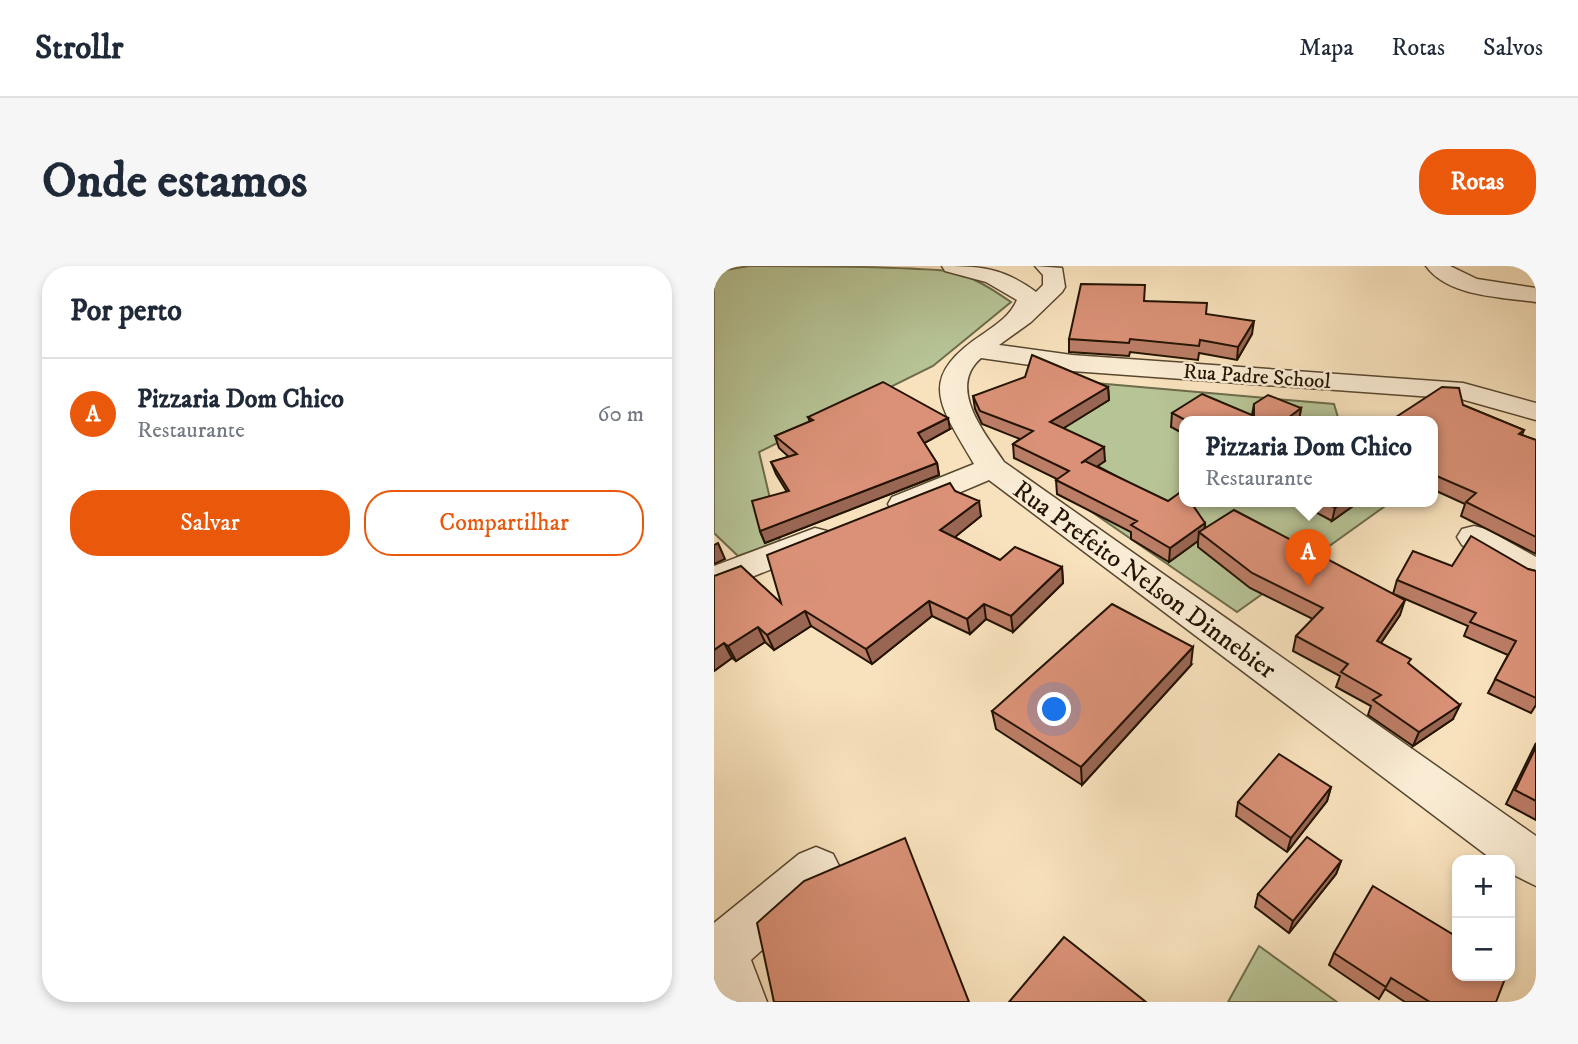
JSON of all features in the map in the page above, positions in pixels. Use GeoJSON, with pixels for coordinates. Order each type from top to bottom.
{"type":"FeatureCollection","features":[{"type":"Feature","properties":{"kind":"street"},"geometry":{"type":"LineString","coordinates":[[953,266],[1015,287],[1029,298],[1023,317]]}},
{"type":"Feature","properties":{"kind":"street","name":"Rua Prefeito Nelson Dinnebier"},"geometry":{"type":"LineString","coordinates":[[1046,266],[1054,274],[1054,287],[1023,317],[976,350],[956,370],[956,400],[964,420],[992,468],[1536,863]]}},
{"type":"Feature","properties":{"kind":"street"},"geometry":{"type":"LineString","coordinates":[[1437,266],[1452,277],[1467,282],[1536,295]]}},
{"type":"Feature","properties":{"kind":"street","name":"Rua Padre School"},"geometry":{"type":"LineString","coordinates":[[976,350],[1072,363],[1463,391],[1536,412]]}},
{"type":"Feature","properties":{"kind":"street"},"geometry":{"type":"LineString","coordinates":[[878,514],[992,468]]}},
{"type":"Feature","properties":{"kind":"street"},"geometry":{"type":"LineString","coordinates":[[714,580],[841,529]]}},
{"type":"Feature","properties":{"kind":"street"},"geometry":{"type":"LineString","coordinates":[[1474,537],[1536,572]]}},
{"type":"Feature","properties":{"kind":"street"},"geometry":{"type":"LineString","coordinates":[[739,1002],[718,954],[816,870]]}},
{"type":"Feature","properties":{"kind":"green space"},"geometry":{"type":"Polygon","coordinates":[[[749,266],[877,267],[949,271],[974,280],[1011,302],[933,366],[759,452],[780,541],[738,556],[714,533],[714,272],[749,266]]]}},
{"type":"Feature","properties":{"kind":"green space"},"geometry":{"type":"Polygon","coordinates":[[[1049,379],[1334,404],[1338,416],[1179,416],[1179,507],[1384,507],[1237,612],[1089,510],[1087,474],[1104,460],[1056,437],[1049,379]]]}},
{"type":"Feature","properties":{"kind":"green space"},"geometry":{"type":"Polygon","coordinates":[[[1259,946],[1337,1002],[1228,1002],[1259,946]]]}},
{"type":"Feature","properties":{"kind":"building"},"geometry":{"type":"Polygon","coordinates":[[[1081,284],[1145,285],[1144,301],[1207,303],[1206,314],[1254,321],[1238,347],[1200,340],[1199,346],[1130,339],[1129,343],[1069,339],[1081,284]]]}},
{"type":"Feature","properties":{"kind":"building"},"geometry":{"type":"Polygon","coordinates":[[[1032,355],[1108,387],[1050,422],[1104,447],[1081,463],[1085,461],[1168,501],[1179,493],[1179,507],[1194,507],[1205,523],[1170,548],[1131,525],[1137,521],[1056,480],[1069,471],[1013,444],[1033,431],[980,411],[973,396],[1025,377],[1032,355]]]}},
{"type":"Feature","properties":{"kind":"building"},"geometry":{"type":"Polygon","coordinates":[[[883,382],[948,418],[918,433],[937,463],[760,531],[752,501],[789,491],[771,462],[797,454],[775,436],[813,420],[808,417],[883,382]]]}},
{"type":"Feature","properties":{"kind":"building"},"geometry":{"type":"Polygon","coordinates":[[[1442,387],[1459,388],[1463,405],[1524,430],[1519,434],[1536,440],[1536,537],[1466,502],[1476,493],[1438,477],[1438,416],[1398,416],[1442,387]]]}},
{"type":"Feature","properties":{"kind":"building"},"geometry":{"type":"Polygon","coordinates":[[[1202,394],[1254,416],[1179,417],[1172,413],[1202,394]]]}},
{"type":"Feature","properties":{"kind":"building"},"geometry":{"type":"Polygon","coordinates":[[[1268,395],[1301,408],[1291,416],[1254,416],[1254,404],[1268,395]]]}},
{"type":"Feature","properties":{"kind":"building"},"geometry":{"type":"Polygon","coordinates":[[[950,483],[955,491],[979,501],[940,530],[1000,560],[1015,547],[1062,567],[1011,616],[984,604],[967,619],[929,601],[866,649],[805,611],[767,635],[758,627],[728,646],[724,643],[714,650],[714,576],[741,566],[781,603],[767,555],[950,483]]]}},
{"type":"Feature","properties":{"kind":"building"},"geometry":{"type":"Polygon","coordinates":[[[1234,510],[1405,600],[1377,641],[1411,659],[1408,663],[1460,705],[1419,732],[1373,700],[1381,695],[1341,672],[1348,664],[1296,636],[1323,608],[1252,573],[1199,532],[1234,510]]]}},
{"type":"Feature","properties":{"kind":"building"},"geometry":{"type":"Polygon","coordinates":[[[1471,536],[1536,571],[1536,698],[1495,679],[1516,641],[1470,622],[1476,613],[1397,580],[1413,551],[1452,566],[1471,536]]]}},
{"type":"Feature","properties":{"kind":"building"},"geometry":{"type":"Polygon","coordinates":[[[1112,604],[1193,647],[1081,767],[992,711],[1112,604]]]}},
{"type":"Feature","properties":{"kind":"building"},"geometry":{"type":"Polygon","coordinates":[[[1536,747],[1536,801],[1515,790],[1536,747]]]}},
{"type":"Feature","properties":{"kind":"building"},"geometry":{"type":"Polygon","coordinates":[[[1279,754],[1331,787],[1291,838],[1238,802],[1279,754]]]}},
{"type":"Feature","properties":{"kind":"building"},"geometry":{"type":"Polygon","coordinates":[[[1307,837],[1341,861],[1293,921],[1258,894],[1307,837]]]}},
{"type":"Feature","properties":{"kind":"building"},"geometry":{"type":"Polygon","coordinates":[[[905,838],[969,1002],[774,1002],[757,923],[804,881],[905,838]]]}},
{"type":"Feature","properties":{"kind":"building"},"geometry":{"type":"Polygon","coordinates":[[[1373,886],[1452,934],[1452,981],[1504,981],[1496,1002],[1430,1002],[1391,978],[1386,987],[1334,953],[1373,886]]]}},
{"type":"Feature","properties":{"kind":"building"},"geometry":{"type":"Polygon","coordinates":[[[1064,937],[1146,1002],[1009,1002],[1064,937]]]}},
{"type":"Feature","properties":{"kind":"place","name":"Pizzaria Dom Chico"},"geometry":{"type":"Point","coordinates":[1308,587]}}]}
